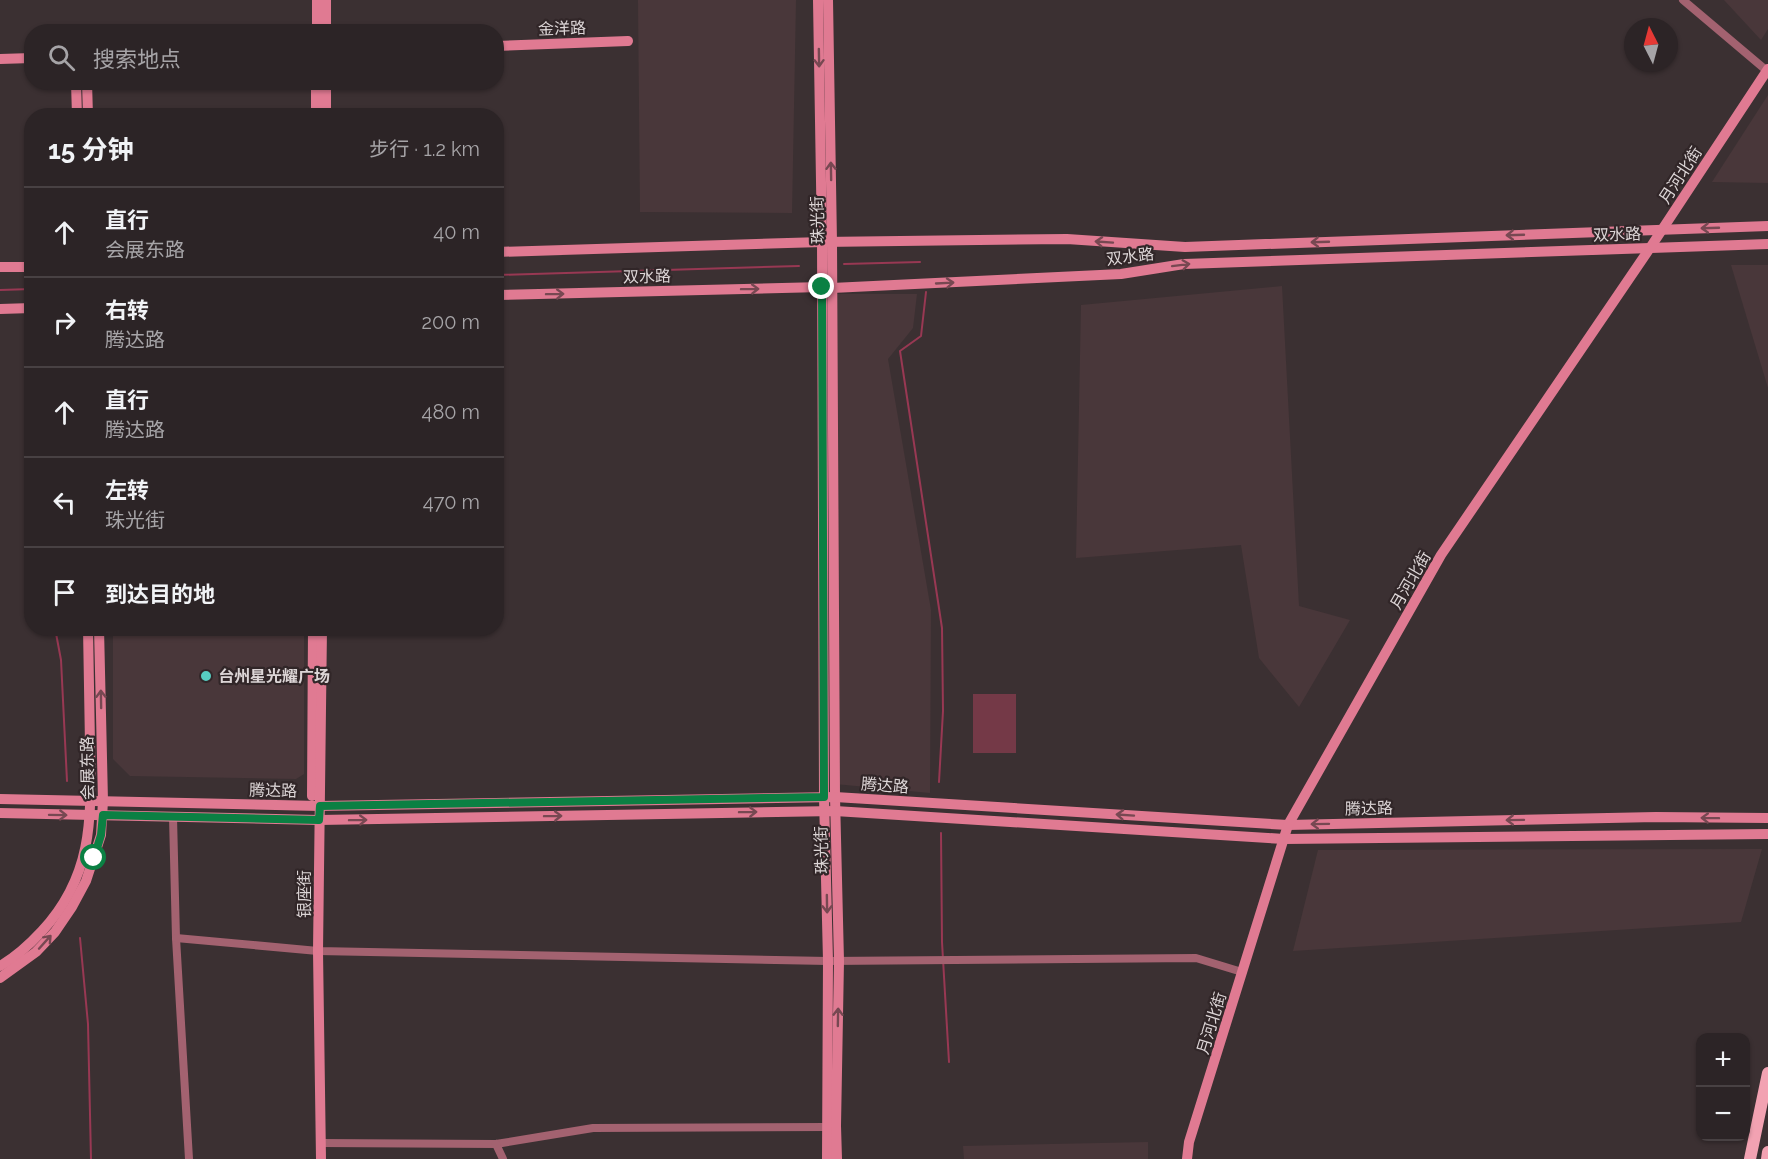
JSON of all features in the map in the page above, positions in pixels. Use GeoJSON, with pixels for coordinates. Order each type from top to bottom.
{"type":"FeatureCollection","features":[{"type":"Feature","properties":{"kind":"main road"},"geometry":{"type":"LineString","coordinates":[[317,0],[317,24]]}},
{"type":"Feature","properties":{"kind":"main road"},"geometry":{"type":"LineString","coordinates":[[326,0],[326,24]]}},
{"type":"Feature","properties":{"kind":"main road","name":"珠光街"},"geometry":{"type":"LineString","coordinates":[[818,0],[827,242]]}},
{"type":"Feature","properties":{"kind":"main road","name":"珠光街"},"geometry":{"type":"LineString","coordinates":[[828,0],[830,811],[837,1159]]}},
{"type":"Feature","properties":{"kind":"main road","name":"金洋路"},"geometry":{"type":"LineString","coordinates":[[504,46],[628,41]]}},
{"type":"Feature","properties":{"kind":"main road"},"geometry":{"type":"LineString","coordinates":[[0,59],[24,58]]}},
{"type":"Feature","properties":{"kind":"main road","name":"月河北街"},"geometry":{"type":"LineString","coordinates":[[1187,1159],[1189,1142],[1288,825],[1441,555],[1650,248],[1767,70]]}},
{"type":"Feature","properties":{"kind":"main road"},"geometry":{"type":"LineString","coordinates":[[76,90],[77,108]]}},
{"type":"Feature","properties":{"kind":"main road"},"geometry":{"type":"LineString","coordinates":[[87,90],[88,108]]}},
{"type":"Feature","properties":{"kind":"main road"},"geometry":{"type":"LineString","coordinates":[[316,90],[316,108]]}},
{"type":"Feature","properties":{"kind":"main road"},"geometry":{"type":"LineString","coordinates":[[326,90],[326,108]]}},
{"type":"Feature","properties":{"kind":"main road","name":"双水路"},"geometry":{"type":"LineString","coordinates":[[504,252],[827,242],[1067,239],[1185,247],[1768,226]]}},
{"type":"Feature","properties":{"kind":"main road","name":"双水路"},"geometry":{"type":"LineString","coordinates":[[504,295],[827,288],[1121,274],[1184,264],[1768,244]]}},
{"type":"Feature","properties":{"kind":"main road"},"geometry":{"type":"LineString","coordinates":[[0,267],[24,267]]}},
{"type":"Feature","properties":{"kind":"main road"},"geometry":{"type":"LineString","coordinates":[[0,309],[24,308]]}},
{"type":"Feature","properties":{"kind":"main road","name":"会展东路"},"geometry":{"type":"LineString","coordinates":[[0,978],[36,952],[55,932],[86,881],[101,835],[103,815],[97,801],[88,636]]}},
{"type":"Feature","properties":{"kind":"main road","name":"会展东路"},"geometry":{"type":"LineString","coordinates":[[0,966],[26,947],[65,902],[78,876],[90,815],[97,801],[99,636]]}},
{"type":"Feature","properties":{"kind":"main road"},"geometry":{"type":"LineString","coordinates":[[313,636],[316,806]]}},
{"type":"Feature","properties":{"kind":"main road"},"geometry":{"type":"LineString","coordinates":[[314,1159],[315,820],[322,636]]}},
{"type":"Feature","properties":{"kind":"main road","name":"腾达路"},"geometry":{"type":"LineString","coordinates":[[0,799],[316,806],[830,797],[1288,825],[1656,817],[1768,818]]}},
{"type":"Feature","properties":{"kind":"main road","name":"腾达路"},"geometry":{"type":"LineString","coordinates":[[0,813],[315,820],[830,811],[1284,839],[1768,834]]}},
{"type":"Feature","properties":{"kind":"main road"},"geometry":{"type":"LineString","coordinates":[[315,951],[321,1159]]}},
{"type":"Feature","properties":{"kind":"main road","name":"珠光街"},"geometry":{"type":"LineString","coordinates":[[827,1159],[833,961]]}},
{"type":"Feature","properties":{"kind":"main road"},"geometry":{"type":"LineString","coordinates":[[1750,1159],[1768,1072]]}},
{"type":"Feature","properties":{"kind":"main road"},"geometry":{"type":"LineString","coordinates":[[1767,1159],[1768,1152]]}},
{"type":"Feature","properties":{"kind":"street"},"geometry":{"type":"LineString","coordinates":[[1683,0],[1767,70]]}},
{"type":"Feature","properties":{"kind":"street"},"geometry":{"type":"LineString","coordinates":[[173,817],[176,938],[189,1159]]}},
{"type":"Feature","properties":{"kind":"street"},"geometry":{"type":"LineString","coordinates":[[176,938],[315,951],[833,961],[1196,958],[1242,972]]}},
{"type":"Feature","properties":{"kind":"street"},"geometry":{"type":"LineString","coordinates":[[321,1143],[496,1144],[593,1128],[827,1127]]}},
{"type":"Feature","properties":{"kind":"street"},"geometry":{"type":"LineString","coordinates":[[496,1144],[503,1159]]}},
{"type":"Feature","properties":{"kind":"shaded area"},"geometry":{"type":"Polygon","coordinates":[[[638,0],[796,0],[792,213],[640,212],[638,0]]]}},
{"type":"Feature","properties":{"kind":"shaded area"},"geometry":{"type":"Polygon","coordinates":[[[1724,0],[1768,0],[1768,29],[1761,40],[1724,0]]]}},
{"type":"Feature","properties":{"kind":"shaded area"},"geometry":{"type":"Polygon","coordinates":[[[1768,95],[1768,183],[1712,182],[1768,95]]]}},
{"type":"Feature","properties":{"kind":"shaded area"},"geometry":{"type":"Polygon","coordinates":[[[1731,265],[1768,265],[1768,388],[1731,265]]]}},
{"type":"Feature","properties":{"kind":"shaded area"},"geometry":{"type":"Polygon","coordinates":[[[1282,286],[1299,606],[1350,620],[1299,707],[1259,658],[1241,545],[1076,558],[1081,305],[1282,286]]]}},
{"type":"Feature","properties":{"kind":"shaded area"},"geometry":{"type":"Polygon","coordinates":[[[837,294],[917,294],[913,328],[888,359],[931,610],[930,793],[835,784],[837,294]]]}},
{"type":"Feature","properties":{"kind":"shaded area","name":"台州星光耀广场"},"geometry":{"type":"Polygon","coordinates":[[[113,636],[304,636],[304,774],[296,779],[130,776],[113,759],[113,636]]]}},
{"type":"Feature","properties":{"kind":"shaded area"},"geometry":{"type":"Polygon","coordinates":[[[973,694],[1016,694],[1016,753],[973,753],[973,694]]]}},
{"type":"Feature","properties":{"kind":"shaded area"},"geometry":{"type":"Polygon","coordinates":[[[1762,849],[1741,922],[1293,951],[1318,850],[1762,849]]]}},
{"type":"Feature","properties":{"kind":"shaded area"},"geometry":{"type":"Polygon","coordinates":[[[1148,1142],[1148,1159],[964,1159],[963,1146],[1148,1142]]]}},
{"type":"Feature","properties":{"kind":"waterway"},"geometry":{"type":"LineString","coordinates":[[844,264],[920,262]]}},
{"type":"Feature","properties":{"kind":"waterway"},"geometry":{"type":"LineString","coordinates":[[504,275],[799,266]]}},
{"type":"Feature","properties":{"kind":"waterway"},"geometry":{"type":"LineString","coordinates":[[0,290],[24,289]]}},
{"type":"Feature","properties":{"kind":"waterway"},"geometry":{"type":"LineString","coordinates":[[926,292],[921,336],[900,351],[942,628],[943,711],[939,782]]}},
{"type":"Feature","properties":{"kind":"waterway"},"geometry":{"type":"LineString","coordinates":[[56,636],[61,660],[67,781]]}},
{"type":"Feature","properties":{"kind":"waterway"},"geometry":{"type":"LineString","coordinates":[[941,833],[942,942],[949,1062]]}},
{"type":"Feature","properties":{"kind":"waterway"},"geometry":{"type":"LineString","coordinates":[[80,938],[88,1024],[91,1159]]}},
{"type":"Feature","properties":{"kind":"place","name":"台州星光耀广场"},"geometry":{"type":"Point","coordinates":[206,676]}},
{"type":"Feature","properties":{"kind":"route"},"geometry":{"type":"LineString","coordinates":[[94,858],[101,835],[103,815],[319,820],[320,806],[824,797],[822,287]]}}]}
